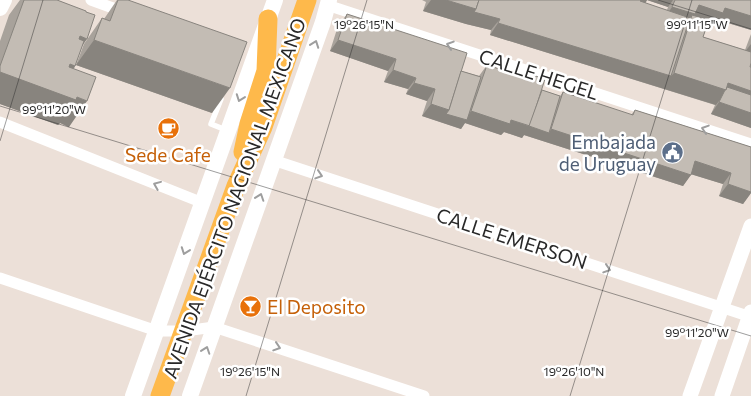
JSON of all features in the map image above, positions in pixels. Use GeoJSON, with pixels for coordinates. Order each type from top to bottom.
{"type":"FeatureCollection","features":[{"type":"Feature","properties":{"kind":"main road"},"geometry":{"type":"LineString","coordinates":[[0,8],[4,0]]}},
{"type":"Feature","properties":{"kind":"main road","name":"AVENIDA EJÉRCITO NACIONAL MEXICANO"},"geometry":{"type":"LineString","coordinates":[[133,396],[228,131],[248,63],[275,0]]}},
{"type":"Feature","properties":{"kind":"main road","name":"AVENIDA EJÉRCITO NACIONAL MEXICANO"},"geometry":{"type":"LineString","coordinates":[[160,396],[236,186],[263,127],[307,0]]}},
{"type":"Feature","properties":{"kind":"main road","name":"AVENIDA EJÉRCITO NACIONAL MEXICANO"},"geometry":{"type":"LineString","coordinates":[[190,396],[323,22],[328,2]]}},
{"type":"Feature","properties":{"kind":"main road"},"geometry":{"type":"LineString","coordinates":[[236,186],[249,124],[266,71],[268,19]]}},
{"type":"Feature","properties":{"kind":"street"},"geometry":{"type":"LineString","coordinates":[[91,0],[136,16]]}},
{"type":"Feature","properties":{"kind":"street","name":"CALLE HEGEL"},"geometry":{"type":"LineString","coordinates":[[328,2],[751,144]]}},
{"type":"Feature","properties":{"kind":"street"},"geometry":{"type":"LineString","coordinates":[[0,122],[203,203]]}},
{"type":"Feature","properties":{"kind":"street","name":"CALLE EMERSON"},"geometry":{"type":"LineString","coordinates":[[273,160],[750,315]]}},
{"type":"Feature","properties":{"kind":"street"},"geometry":{"type":"LineString","coordinates":[[690,396],[751,226]]}},
{"type":"Feature","properties":{"kind":"street"},"geometry":{"type":"LineString","coordinates":[[0,278],[157,331],[214,326],[424,396]]}},
{"type":"Feature","properties":{"kind":"street"},"geometry":{"type":"LineString","coordinates":[[722,396],[750,315]]}},
{"type":"Feature","properties":{"kind":"lane"},"geometry":{"type":"LineString","coordinates":[[224,90],[211,124],[228,131]]}},
{"type":"Feature","properties":{"kind":"building"},"geometry":{"type":"Polygon","coordinates":[[[24,0],[57,0],[95,15],[87,39],[80,36],[79,39],[84,41],[75,66],[70,64],[69,67],[96,77],[87,101],[77,97],[76,100],[0,72],[0,66],[24,0]]]}},
{"type":"Feature","properties":{"kind":"building"},"geometry":{"type":"Polygon","coordinates":[[[118,0],[128,0],[247,42],[230,88],[94,40],[102,18],[110,21],[118,0]]]}},
{"type":"Feature","properties":{"kind":"building"},"geometry":{"type":"Polygon","coordinates":[[[446,0],[479,0],[476,9],[446,0]]]}},
{"type":"Feature","properties":{"kind":"building"},"geometry":{"type":"Polygon","coordinates":[[[479,0],[641,0],[690,18],[671,76],[498,23],[500,19],[474,12],[479,0]]]}},
{"type":"Feature","properties":{"kind":"building"},"geometry":{"type":"Polygon","coordinates":[[[675,0],[751,0],[751,16],[725,8],[723,13],[699,5],[695,14],[672,7],[675,0]]]}},
{"type":"Feature","properties":{"kind":"building"},"geometry":{"type":"Polygon","coordinates":[[[347,14],[467,53],[449,110],[431,104],[435,89],[414,83],[416,78],[393,70],[396,59],[338,40],[347,14]]]}},
{"type":"Feature","properties":{"kind":"building"},"geometry":{"type":"Polygon","coordinates":[[[692,15],[709,20],[703,37],[751,52],[751,91],[728,83],[726,90],[674,73],[692,15]]]}},
{"type":"Feature","properties":{"kind":"building"},"geometry":{"type":"Polygon","coordinates":[[[487,65],[524,77],[526,73],[545,79],[530,126],[511,120],[510,124],[471,111],[487,65]]]}},
{"type":"Feature","properties":{"kind":"building"},"geometry":{"type":"Polygon","coordinates":[[[461,71],[481,77],[467,120],[446,114],[449,110],[461,71]]]}},
{"type":"Feature","properties":{"kind":"building"},"geometry":{"type":"Polygon","coordinates":[[[727,87],[751,95],[751,113],[719,102],[727,87]]]}},
{"type":"Feature","properties":{"kind":"building"},"geometry":{"type":"Polygon","coordinates":[[[542,90],[560,96],[549,133],[529,126],[542,90]]]}},
{"type":"Feature","properties":{"kind":"building"},"geometry":{"type":"Polygon","coordinates":[[[563,92],[633,115],[635,110],[751,147],[751,192],[728,184],[731,173],[695,161],[691,175],[551,129],[563,92]]]}},
{"type":"Feature","properties":{"kind":"place","name":"Sede Cafe"},"geometry":{"type":"Point","coordinates":[168,128]}},
{"type":"Feature","properties":{"kind":"place","name":"Embajada de Uruguay"},"geometry":{"type":"Point","coordinates":[672,152]}},
{"type":"Feature","properties":{"kind":"place","name":"El Deposito"},"geometry":{"type":"Point","coordinates":[251,306]}}]}
